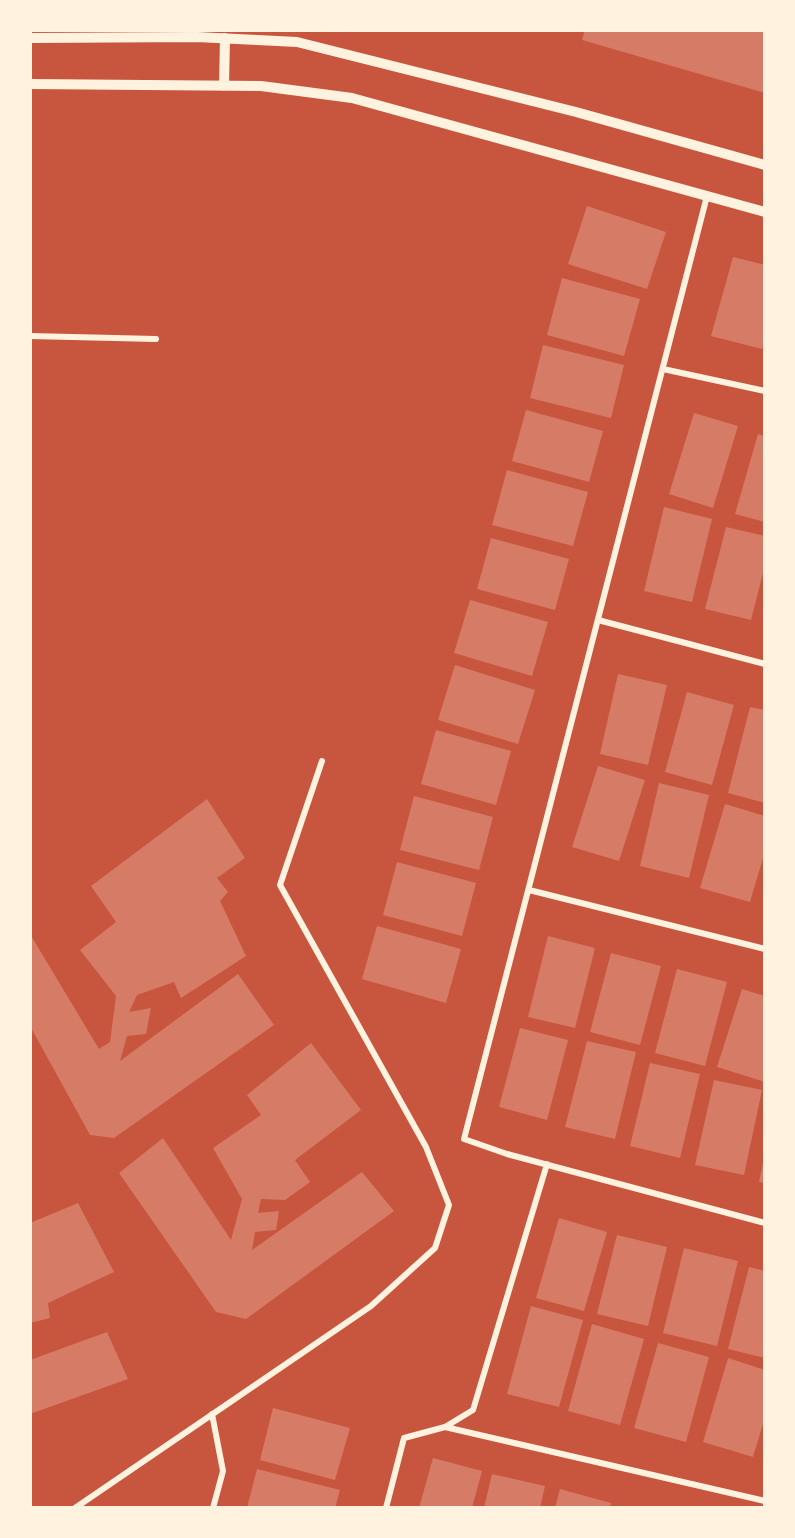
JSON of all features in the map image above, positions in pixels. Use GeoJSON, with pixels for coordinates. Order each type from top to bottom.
{"type":"FeatureCollection","features":[{"type":"Feature","properties":{"kind":"street"},"geometry":{"type":"LineString","coordinates":[[30,38],[197,36],[297,42],[576,112],[765,165]]}},
{"type":"Feature","properties":{"kind":"street"},"geometry":{"type":"LineString","coordinates":[[224,86],[225,38]]}},
{"type":"Feature","properties":{"kind":"street"},"geometry":{"type":"LineString","coordinates":[[30,84],[261,86],[352,98],[765,212]]}},
{"type":"Feature","properties":{"kind":"street"},"geometry":{"type":"LineString","coordinates":[[707,196],[464,1138],[507,1154],[765,1223]]}},
{"type":"Feature","properties":{"kind":"street"},"geometry":{"type":"LineString","coordinates":[[30,336],[156,339]]}},
{"type":"Feature","properties":{"kind":"street"},"geometry":{"type":"LineString","coordinates":[[663,369],[765,390]]}},
{"type":"Feature","properties":{"kind":"street"},"geometry":{"type":"LineString","coordinates":[[598,620],[765,664]]}},
{"type":"Feature","properties":{"kind":"street"},"geometry":{"type":"LineString","coordinates":[[75,1508],[371,1306],[435,1248],[449,1205],[426,1147],[280,885],[322,761]]}},
{"type":"Feature","properties":{"kind":"street"},"geometry":{"type":"LineString","coordinates":[[529,890],[765,949]]}},
{"type":"Feature","properties":{"kind":"street"},"geometry":{"type":"LineString","coordinates":[[386,1508],[404,1438],[446,1427],[472,1410],[547,1164]]}},
{"type":"Feature","properties":{"kind":"street"},"geometry":{"type":"LineString","coordinates":[[212,1413],[223,1471],[213,1508]]}},
{"type":"Feature","properties":{"kind":"street"},"geometry":{"type":"LineString","coordinates":[[446,1427],[765,1501]]}},
{"type":"Feature","properties":{"kind":"building"},"geometry":{"type":"Polygon","coordinates":[[[585,30],[765,30],[765,93],[582,40],[585,30]]]}},
{"type":"Feature","properties":{"kind":"building"},"geometry":{"type":"Polygon","coordinates":[[[587,206],[666,232],[647,289],[568,264],[587,206]]]}},
{"type":"Feature","properties":{"kind":"building"},"geometry":{"type":"Polygon","coordinates":[[[733,257],[765,265],[765,338],[762,349],[711,336],[733,257]]]}},
{"type":"Feature","properties":{"kind":"building"},"geometry":{"type":"Polygon","coordinates":[[[562,278],[640,299],[624,356],[547,335],[562,278]]]}},
{"type":"Feature","properties":{"kind":"building"},"geometry":{"type":"Polygon","coordinates":[[[543,345],[624,365],[611,418],[530,398],[543,345]]]}},
{"type":"Feature","properties":{"kind":"building"},"geometry":{"type":"Polygon","coordinates":[[[526,410],[603,431],[589,482],[512,461],[526,410]]]}},
{"type":"Feature","properties":{"kind":"building"},"geometry":{"type":"Polygon","coordinates":[[[694,413],[738,426],[713,508],[669,494],[694,413]]]}},
{"type":"Feature","properties":{"kind":"building"},"geometry":{"type":"Polygon","coordinates":[[[758,434],[765,436],[765,522],[735,514],[758,434]]]}},
{"type":"Feature","properties":{"kind":"building"},"geometry":{"type":"Polygon","coordinates":[[[507,470],[588,492],[573,546],[492,525],[507,470]]]}},
{"type":"Feature","properties":{"kind":"building"},"geometry":{"type":"Polygon","coordinates":[[[664,507],[712,519],[692,602],[644,591],[664,507]]]}},
{"type":"Feature","properties":{"kind":"building"},"geometry":{"type":"Polygon","coordinates":[[[726,527],[765,536],[765,565],[751,620],[705,609],[726,527]]]}},
{"type":"Feature","properties":{"kind":"building"},"geometry":{"type":"Polygon","coordinates":[[[491,538],[569,559],[555,610],[477,589],[491,538]]]}},
{"type":"Feature","properties":{"kind":"building"},"geometry":{"type":"Polygon","coordinates":[[[470,600],[548,622],[532,676],[454,653],[470,600]]]}},
{"type":"Feature","properties":{"kind":"building"},"geometry":{"type":"Polygon","coordinates":[[[455,665],[535,690],[518,744],[438,720],[455,665]]]}},
{"type":"Feature","properties":{"kind":"building"},"geometry":{"type":"Polygon","coordinates":[[[618,674],[667,685],[648,765],[600,754],[618,674]]]}},
{"type":"Feature","properties":{"kind":"building"},"geometry":{"type":"Polygon","coordinates":[[[687,692],[734,705],[712,785],[665,772],[687,692]]]}},
{"type":"Feature","properties":{"kind":"building"},"geometry":{"type":"Polygon","coordinates":[[[750,707],[765,710],[765,803],[728,793],[750,707]]]}},
{"type":"Feature","properties":{"kind":"building"},"geometry":{"type":"Polygon","coordinates":[[[436,730],[511,751],[496,805],[421,784],[436,730]]]}},
{"type":"Feature","properties":{"kind":"building"},"geometry":{"type":"Polygon","coordinates":[[[598,766],[645,780],[619,861],[572,847],[598,766]]]}},
{"type":"Feature","properties":{"kind":"building"},"geometry":{"type":"Polygon","coordinates":[[[659,783],[709,795],[689,878],[640,866],[659,783]]]}},
{"type":"Feature","properties":{"kind":"building"},"geometry":{"type":"Polygon","coordinates":[[[414,796],[493,817],[479,870],[400,850],[414,796]]]}},
{"type":"Feature","properties":{"kind":"building"},"geometry":{"type":"Polygon","coordinates":[[[207,799],[245,858],[217,878],[228,892],[220,901],[246,956],[181,998],[174,982],[137,995],[129,1012],[151,1008],[146,1034],[127,1036],[120,1061],[238,974],[274,1025],[114,1138],[90,1135],[30,1026],[30,934],[99,1049],[110,1042],[116,996],[80,950],[116,922],[91,886],[207,799]]]}},
{"type":"Feature","properties":{"kind":"building"},"geometry":{"type":"Polygon","coordinates":[[[725,804],[765,816],[765,851],[750,902],[700,888],[725,804]]]}},
{"type":"Feature","properties":{"kind":"building"},"geometry":{"type":"Polygon","coordinates":[[[397,862],[476,883],[462,936],[383,915],[397,862]]]}},
{"type":"Feature","properties":{"kind":"building"},"geometry":{"type":"Polygon","coordinates":[[[377,926],[461,949],[446,1003],[362,979],[377,926]]]}},
{"type":"Feature","properties":{"kind":"building"},"geometry":{"type":"Polygon","coordinates":[[[548,936],[595,948],[575,1028],[528,1017],[548,936]]]}},
{"type":"Feature","properties":{"kind":"building"},"geometry":{"type":"Polygon","coordinates":[[[611,953],[661,966],[640,1045],[590,1032],[611,953]]]}},
{"type":"Feature","properties":{"kind":"building"},"geometry":{"type":"Polygon","coordinates":[[[677,969],[727,982],[705,1066],[655,1053],[677,969]]]}},
{"type":"Feature","properties":{"kind":"building"},"geometry":{"type":"Polygon","coordinates":[[[742,989],[765,996],[765,1082],[717,1067],[742,989]]]}},
{"type":"Feature","properties":{"kind":"building"},"geometry":{"type":"Polygon","coordinates":[[[520,1028],[568,1040],[547,1120],[499,1107],[520,1028]]]}},
{"type":"Feature","properties":{"kind":"building"},"geometry":{"type":"Polygon","coordinates":[[[587,1041],[636,1052],[615,1139],[565,1127],[587,1041]]]}},
{"type":"Feature","properties":{"kind":"building"},"geometry":{"type":"Polygon","coordinates":[[[311,1043],[361,1110],[295,1160],[310,1182],[285,1200],[261,1199],[258,1213],[279,1211],[276,1230],[255,1232],[252,1250],[362,1172],[394,1211],[246,1319],[216,1312],[119,1173],[163,1138],[231,1240],[242,1199],[213,1148],[261,1115],[247,1095],[311,1043]]]}},
{"type":"Feature","properties":{"kind":"building"},"geometry":{"type":"Polygon","coordinates":[[[650,1063],[700,1074],[680,1158],[630,1146],[650,1063]]]}},
{"type":"Feature","properties":{"kind":"building"},"geometry":{"type":"Polygon","coordinates":[[[714,1080],[762,1090],[744,1175],[695,1165],[714,1080]]]}},
{"type":"Feature","properties":{"kind":"building"},"geometry":{"type":"Polygon","coordinates":[[[765,1159],[765,1183],[759,1182],[765,1159]]]}},
{"type":"Feature","properties":{"kind":"building"},"geometry":{"type":"Polygon","coordinates":[[[78,1203],[114,1272],[48,1303],[50,1318],[30,1323],[30,1223],[78,1203]]]}},
{"type":"Feature","properties":{"kind":"building"},"geometry":{"type":"Polygon","coordinates":[[[559,1218],[607,1232],[584,1311],[536,1298],[559,1218]]]}},
{"type":"Feature","properties":{"kind":"building"},"geometry":{"type":"Polygon","coordinates":[[[617,1235],[667,1247],[648,1326],[597,1314],[617,1235]]]}},
{"type":"Feature","properties":{"kind":"building"},"geometry":{"type":"Polygon","coordinates":[[[684,1248],[738,1261],[717,1346],[663,1333],[684,1248]]]}},
{"type":"Feature","properties":{"kind":"building"},"geometry":{"type":"Polygon","coordinates":[[[749,1267],[765,1271],[765,1358],[728,1349],[749,1267]]]}},
{"type":"Feature","properties":{"kind":"building"},"geometry":{"type":"Polygon","coordinates":[[[531,1306],[583,1320],[559,1407],[507,1394],[531,1306]]]}},
{"type":"Feature","properties":{"kind":"building"},"geometry":{"type":"Polygon","coordinates":[[[592,1324],[644,1339],[620,1425],[568,1411],[592,1324]]]}},
{"type":"Feature","properties":{"kind":"building"},"geometry":{"type":"Polygon","coordinates":[[[107,1332],[128,1379],[30,1414],[30,1360],[107,1332]]]}},
{"type":"Feature","properties":{"kind":"building"},"geometry":{"type":"Polygon","coordinates":[[[658,1343],[709,1357],[686,1442],[634,1428],[658,1343]]]}},
{"type":"Feature","properties":{"kind":"building"},"geometry":{"type":"Polygon","coordinates":[[[728,1358],[765,1370],[765,1417],[753,1457],[703,1442],[728,1358]]]}},
{"type":"Feature","properties":{"kind":"building"},"geometry":{"type":"Polygon","coordinates":[[[273,1408],[350,1428],[335,1480],[260,1460],[273,1408]]]}},
{"type":"Feature","properties":{"kind":"building"},"geometry":{"type":"Polygon","coordinates":[[[433,1458],[482,1471],[472,1508],[419,1508],[433,1458]]]}},
{"type":"Feature","properties":{"kind":"building"},"geometry":{"type":"Polygon","coordinates":[[[257,1469],[340,1490],[335,1508],[247,1508],[257,1469]]]}},
{"type":"Feature","properties":{"kind":"building"},"geometry":{"type":"Polygon","coordinates":[[[492,1474],[545,1486],[540,1508],[484,1508],[492,1474]]]}},
{"type":"Feature","properties":{"kind":"building"},"geometry":{"type":"Polygon","coordinates":[[[560,1489],[611,1503],[610,1508],[555,1508],[560,1489]]]}}]}
